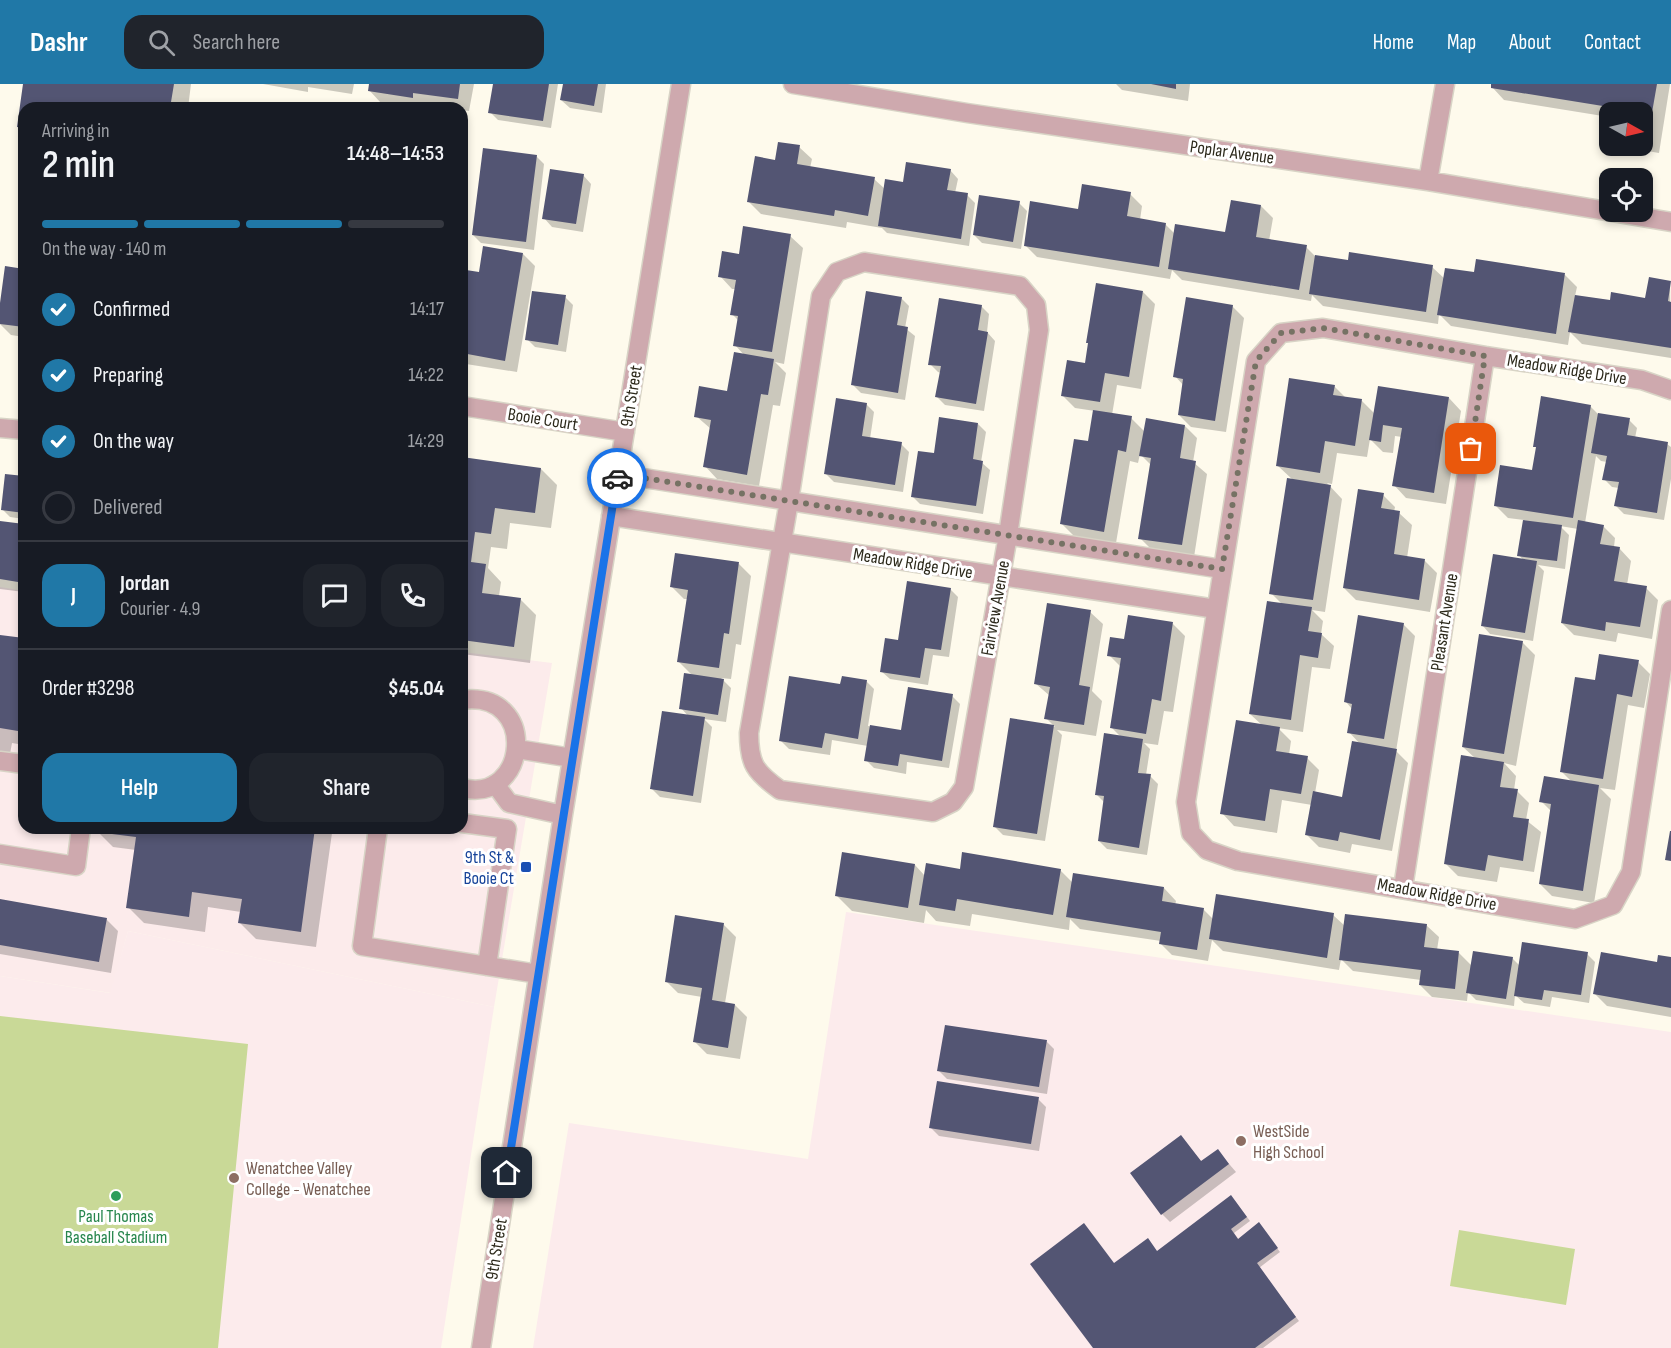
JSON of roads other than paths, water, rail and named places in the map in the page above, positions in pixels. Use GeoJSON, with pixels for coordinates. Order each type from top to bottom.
{"type":"FeatureCollection","features":[{"type":"Feature","properties":{"kind":"street","name":"9th Street"},"geometry":{"type":"LineString","coordinates":[[480,1348],[681,84]]}},
{"type":"Feature","properties":{"kind":"street","name":"Poplar Avenue"},"geometry":{"type":"LineString","coordinates":[[793,84],[967,113],[1428,181],[1671,222]]}},
{"type":"Feature","properties":{"kind":"street"},"geometry":{"type":"LineString","coordinates":[[1428,181],[1444,84]]}},
{"type":"Feature","properties":{"kind":"street","name":"Fairview Avenue"},"geometry":{"type":"LineString","coordinates":[[864,262],[1020,286],[1036,305],[1039,330],[1008,535],[964,787],[953,802],[933,812],[780,790],[764,779],[749,757],[749,733],[821,296],[837,272],[864,262]]}},
{"type":"Feature","properties":{"kind":"street","name":"Meadow Ridge Drive"},"geometry":{"type":"LineString","coordinates":[[1671,390],[1642,380],[1323,328],[1281,333],[1256,361],[1186,802],[1191,833],[1207,850],[1238,861],[1575,919],[1613,906],[1632,872],[1671,610]]}},
{"type":"Feature","properties":{"kind":"street","name":"Pleasant Avenue"},"geometry":{"type":"LineString","coordinates":[[1403,888],[1485,356]]}},
{"type":"Feature","properties":{"kind":"street","name":"Booie Court"},"geometry":{"type":"LineString","coordinates":[[468,407],[625,432]]}},
{"type":"Feature","properties":{"kind":"street"},"geometry":{"type":"LineString","coordinates":[[0,428],[18,430]]}},
{"type":"Feature","properties":{"kind":"street"},"geometry":{"type":"LineString","coordinates":[[618,474],[1222,569]]}},
{"type":"Feature","properties":{"kind":"street","name":"Meadow Ridge Drive"},"geometry":{"type":"LineString","coordinates":[[611,516],[1216,609]]}},
{"type":"Feature","properties":{"kind":"street"},"geometry":{"type":"LineString","coordinates":[[468,700],[477,699],[491,703],[503,710],[512,722],[517,735],[517,749],[506,775],[495,784],[482,789],[468,788]]}},
{"type":"Feature","properties":{"kind":"street"},"geometry":{"type":"LineString","coordinates":[[517,749],[572,758]]}},
{"type":"Feature","properties":{"kind":"street"},"geometry":{"type":"LineString","coordinates":[[0,761],[18,763]]}},
{"type":"Feature","properties":{"kind":"street"},"geometry":{"type":"LineString","coordinates":[[495,784],[509,803],[563,815]]}},
{"type":"Feature","properties":{"kind":"street"},"geometry":{"type":"LineString","coordinates":[[468,824],[507,829],[487,966]]}},
{"type":"Feature","properties":{"kind":"street"},"geometry":{"type":"LineString","coordinates":[[0,854],[76,866],[80,834]]}},
{"type":"Feature","properties":{"kind":"street"},"geometry":{"type":"LineString","coordinates":[[377,834],[362,946],[538,974]]}},
{"type":"Feature","properties":{"kind":"place","name":"9th St & Booie Ct"},"geometry":{"type":"Point","coordinates":[526,867]}},
{"type":"Feature","properties":{"kind":"place","name":"WestSide High School"},"geometry":{"type":"Point","coordinates":[1241,1141]}},
{"type":"Feature","properties":{"kind":"place","name":"Wenatchee Valley College - Wenatchee"},"geometry":{"type":"Point","coordinates":[234,1178]}},
{"type":"Feature","properties":{"kind":"place","name":"Paul Thomas Baseball Stadium"},"geometry":{"type":"Point","coordinates":[116,1196]}}]}
